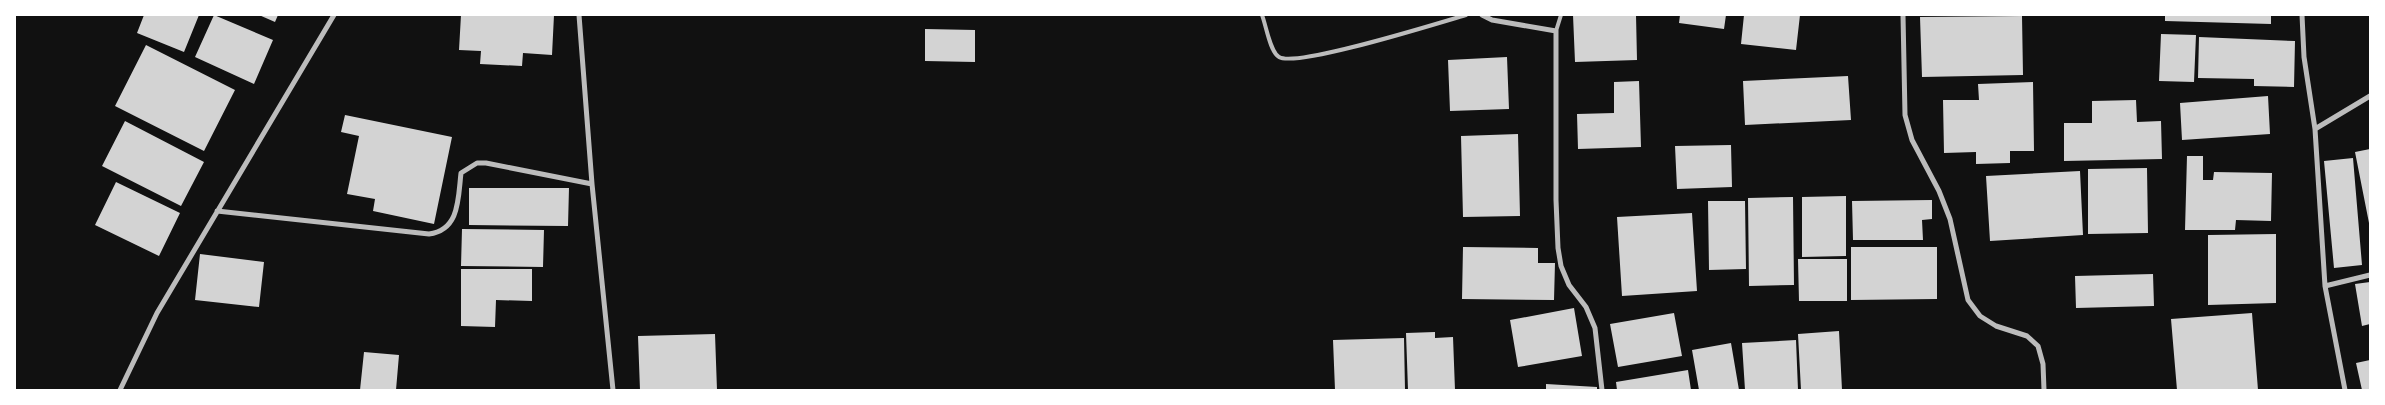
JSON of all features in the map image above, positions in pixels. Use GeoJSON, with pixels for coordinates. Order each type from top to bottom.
{"type":"FeatureCollection","features":[{"type":"Feature","properties":{"kind":"street"},"geometry":{"type":"LineString","coordinates":[[120,390],[157,314],[334,15]]}},
{"type":"Feature","properties":{"kind":"street"},"geometry":{"type":"LineString","coordinates":[[579,15],[592,184],[613,390]]}},
{"type":"Feature","properties":{"kind":"street"},"geometry":{"type":"LineString","coordinates":[[1482,15],[1492,20],[1556,31],[1556,200],[1558,248],[1561,266],[1569,285],[1586,307],[1595,328],[1602,390]]}},
{"type":"Feature","properties":{"kind":"street"},"geometry":{"type":"LineString","coordinates":[[1903,15],[1906,115],[1912,140],[1939,191],[1950,219],[1968,300],[1980,316],[1996,326],[2027,336],[2038,346],[2043,364],[2044,390]]}},
{"type":"Feature","properties":{"kind":"street"},"geometry":{"type":"LineString","coordinates":[[2302,15],[2304,57],[2315,129],[2324,286],[2345,390]]}},
{"type":"Feature","properties":{"kind":"street"},"geometry":{"type":"LineString","coordinates":[[2315,129],[2370,96]]}},
{"type":"Feature","properties":{"kind":"street"},"geometry":{"type":"LineString","coordinates":[[217,211],[429,234],[440,233],[450,224],[457,208],[461,173],[477,163],[486,163],[592,184]]}},
{"type":"Feature","properties":{"kind":"street"},"geometry":{"type":"LineString","coordinates":[[2324,286],[2370,275]]}},
{"type":"Feature","properties":{"kind":"lane"},"geometry":{"type":"LineString","coordinates":[[1262,15],[1275,54],[1281,58],[1291,60],[1342,50],[1466,15]]}},
{"type":"Feature","properties":{"kind":"lane"},"geometry":{"type":"LineString","coordinates":[[1556,31],[1561,15]]}},
{"type":"Feature","properties":{"kind":"building"},"geometry":{"type":"Polygon","coordinates":[[[144,15],[199,15],[184,52],[137,33],[144,15]]]}},
{"type":"Feature","properties":{"kind":"building"},"geometry":{"type":"Polygon","coordinates":[[[214,15],[273,40],[254,84],[195,57],[214,15]]]}},
{"type":"Feature","properties":{"kind":"building"},"geometry":{"type":"Polygon","coordinates":[[[259,15],[278,15],[275,22],[259,15]]]}},
{"type":"Feature","properties":{"kind":"building"},"geometry":{"type":"Polygon","coordinates":[[[461,15],[554,15],[552,55],[523,53],[522,66],[480,64],[481,51],[459,50],[461,15]]]}},
{"type":"Feature","properties":{"kind":"building"},"geometry":{"type":"Polygon","coordinates":[[[1573,15],[1636,15],[1637,60],[1575,62],[1573,15]]]}},
{"type":"Feature","properties":{"kind":"building"},"geometry":{"type":"Polygon","coordinates":[[[1680,15],[1726,15],[1724,29],[1679,23],[1680,15]]]}},
{"type":"Feature","properties":{"kind":"building"},"geometry":{"type":"Polygon","coordinates":[[[1744,15],[1800,15],[1796,50],[1741,44],[1744,15]]]}},
{"type":"Feature","properties":{"kind":"building"},"geometry":{"type":"Polygon","coordinates":[[[2165,15],[2271,15],[2271,24],[2165,21],[2165,15]]]}},
{"type":"Feature","properties":{"kind":"building"},"geometry":{"type":"Polygon","coordinates":[[[2022,16],[2023,75],[1922,77],[1920,17],[2022,16]]]}},
{"type":"Feature","properties":{"kind":"building"},"geometry":{"type":"Polygon","coordinates":[[[925,29],[975,30],[975,62],[925,61],[925,29]]]}},
{"type":"Feature","properties":{"kind":"building"},"geometry":{"type":"Polygon","coordinates":[[[2161,34],[2196,35],[2194,82],[2159,81],[2161,34]]]}},
{"type":"Feature","properties":{"kind":"building"},"geometry":{"type":"Polygon","coordinates":[[[2199,37],[2295,41],[2294,87],[2254,86],[2254,79],[2198,78],[2199,37]]]}},
{"type":"Feature","properties":{"kind":"building"},"geometry":{"type":"Polygon","coordinates":[[[146,45],[235,90],[204,151],[115,106],[146,45]]]}},
{"type":"Feature","properties":{"kind":"building"},"geometry":{"type":"Polygon","coordinates":[[[1507,57],[1509,109],[1450,111],[1448,60],[1507,57]]]}},
{"type":"Feature","properties":{"kind":"building"},"geometry":{"type":"Polygon","coordinates":[[[1848,76],[1851,120],[1745,125],[1743,81],[1848,76]]]}},
{"type":"Feature","properties":{"kind":"building"},"geometry":{"type":"Polygon","coordinates":[[[1639,81],[1641,147],[1578,149],[1577,114],[1614,113],[1614,82],[1639,81]]]}},
{"type":"Feature","properties":{"kind":"building"},"geometry":{"type":"Polygon","coordinates":[[[2033,82],[2034,151],[2010,151],[2010,163],[1976,164],[1976,152],[1944,153],[1943,100],[1979,100],[1978,84],[2033,82]]]}},
{"type":"Feature","properties":{"kind":"building"},"geometry":{"type":"Polygon","coordinates":[[[2268,96],[2270,134],[2182,140],[2180,103],[2268,96]]]}},
{"type":"Feature","properties":{"kind":"building"},"geometry":{"type":"Polygon","coordinates":[[[2136,100],[2137,122],[2161,121],[2162,159],[2064,161],[2064,123],[2092,123],[2092,101],[2136,100]]]}},
{"type":"Feature","properties":{"kind":"building"},"geometry":{"type":"Polygon","coordinates":[[[345,115],[452,137],[434,224],[373,211],[375,199],[347,194],[359,136],[341,132],[345,115]]]}},
{"type":"Feature","properties":{"kind":"building"},"geometry":{"type":"Polygon","coordinates":[[[125,121],[204,162],[181,206],[102,166],[125,121]]]}},
{"type":"Feature","properties":{"kind":"building"},"geometry":{"type":"Polygon","coordinates":[[[1518,134],[1520,216],[1463,217],[1461,136],[1518,134]]]}},
{"type":"Feature","properties":{"kind":"building"},"geometry":{"type":"Polygon","coordinates":[[[1731,145],[1732,187],[1677,189],[1675,146],[1731,145]]]}},
{"type":"Feature","properties":{"kind":"building"},"geometry":{"type":"Polygon","coordinates":[[[2370,149],[2370,223],[2369,223],[2355,152],[2370,149]]]}},
{"type":"Feature","properties":{"kind":"building"},"geometry":{"type":"Polygon","coordinates":[[[2187,156],[2203,156],[2203,180],[2213,180],[2214,172],[2272,173],[2271,221],[2236,220],[2235,230],[2185,230],[2187,156]]]}},
{"type":"Feature","properties":{"kind":"building"},"geometry":{"type":"Polygon","coordinates":[[[2353,158],[2362,265],[2334,268],[2324,161],[2353,158]]]}},
{"type":"Feature","properties":{"kind":"building"},"geometry":{"type":"Polygon","coordinates":[[[2147,168],[2148,233],[2088,234],[2088,169],[2147,168]]]}},
{"type":"Feature","properties":{"kind":"building"},"geometry":{"type":"Polygon","coordinates":[[[2080,171],[2083,235],[1990,241],[1986,176],[2080,171]]]}},
{"type":"Feature","properties":{"kind":"building"},"geometry":{"type":"Polygon","coordinates":[[[116,182],[180,213],[159,256],[95,225],[116,182]]]}},
{"type":"Feature","properties":{"kind":"building"},"geometry":{"type":"Polygon","coordinates":[[[469,188],[569,188],[568,226],[469,225],[469,188]]]}},
{"type":"Feature","properties":{"kind":"building"},"geometry":{"type":"Polygon","coordinates":[[[1846,196],[1846,256],[1802,257],[1802,197],[1846,196]]]}},
{"type":"Feature","properties":{"kind":"building"},"geometry":{"type":"Polygon","coordinates":[[[1793,197],[1794,285],[1749,286],[1748,198],[1793,197]]]}},
{"type":"Feature","properties":{"kind":"building"},"geometry":{"type":"Polygon","coordinates":[[[1932,200],[1932,219],[1922,220],[1923,240],[1853,240],[1852,201],[1932,200]]]}},
{"type":"Feature","properties":{"kind":"building"},"geometry":{"type":"Polygon","coordinates":[[[1708,201],[1745,201],[1746,269],[1709,270],[1708,201]]]}},
{"type":"Feature","properties":{"kind":"building"},"geometry":{"type":"Polygon","coordinates":[[[1692,213],[1697,291],[1622,296],[1617,217],[1692,213]]]}},
{"type":"Feature","properties":{"kind":"building"},"geometry":{"type":"Polygon","coordinates":[[[462,229],[544,230],[543,267],[461,266],[462,229]]]}},
{"type":"Feature","properties":{"kind":"building"},"geometry":{"type":"Polygon","coordinates":[[[2276,234],[2276,303],[2208,305],[2208,235],[2276,234]]]}},
{"type":"Feature","properties":{"kind":"building"},"geometry":{"type":"Polygon","coordinates":[[[1463,247],[1538,248],[1538,263],[1555,263],[1554,300],[1462,299],[1463,247]]]}},
{"type":"Feature","properties":{"kind":"building"},"geometry":{"type":"Polygon","coordinates":[[[1851,247],[1937,247],[1937,299],[1851,300],[1851,247]]]}},
{"type":"Feature","properties":{"kind":"building"},"geometry":{"type":"Polygon","coordinates":[[[200,254],[264,262],[259,307],[195,300],[200,254]]]}},
{"type":"Feature","properties":{"kind":"building"},"geometry":{"type":"Polygon","coordinates":[[[1798,259],[1847,259],[1847,301],[1799,301],[1798,259]]]}},
{"type":"Feature","properties":{"kind":"building"},"geometry":{"type":"Polygon","coordinates":[[[461,269],[532,269],[532,301],[496,300],[495,327],[461,326],[461,269]]]}},
{"type":"Feature","properties":{"kind":"building"},"geometry":{"type":"Polygon","coordinates":[[[2153,274],[2154,306],[2076,308],[2075,276],[2153,274]]]}},
{"type":"Feature","properties":{"kind":"building"},"geometry":{"type":"Polygon","coordinates":[[[2370,282],[2370,324],[2362,326],[2355,284],[2370,282]]]}},
{"type":"Feature","properties":{"kind":"building"},"geometry":{"type":"Polygon","coordinates":[[[1574,308],[1582,356],[1518,367],[1510,320],[1574,308]]]}},
{"type":"Feature","properties":{"kind":"building"},"geometry":{"type":"Polygon","coordinates":[[[1674,313],[1682,356],[1618,367],[1610,324],[1674,313]]]}},
{"type":"Feature","properties":{"kind":"building"},"geometry":{"type":"Polygon","coordinates":[[[2252,313],[2258,390],[2177,390],[2171,319],[2252,313]]]}},
{"type":"Feature","properties":{"kind":"building"},"geometry":{"type":"Polygon","coordinates":[[[1839,331],[1842,390],[1801,390],[1798,334],[1839,331]]]}},
{"type":"Feature","properties":{"kind":"building"},"geometry":{"type":"Polygon","coordinates":[[[1435,332],[1435,338],[1453,337],[1455,390],[1408,390],[1406,333],[1435,332]]]}},
{"type":"Feature","properties":{"kind":"building"},"geometry":{"type":"Polygon","coordinates":[[[715,334],[717,390],[640,390],[638,336],[715,334]]]}},
{"type":"Feature","properties":{"kind":"building"},"geometry":{"type":"Polygon","coordinates":[[[1404,338],[1405,390],[1335,390],[1333,340],[1404,338]]]}},
{"type":"Feature","properties":{"kind":"building"},"geometry":{"type":"Polygon","coordinates":[[[1796,340],[1798,390],[1745,390],[1742,343],[1796,340]]]}},
{"type":"Feature","properties":{"kind":"building"},"geometry":{"type":"Polygon","coordinates":[[[1731,343],[1739,390],[1699,390],[1692,350],[1731,343]]]}},
{"type":"Feature","properties":{"kind":"building"},"geometry":{"type":"Polygon","coordinates":[[[364,352],[399,355],[396,390],[360,390],[364,352]]]}},
{"type":"Feature","properties":{"kind":"building"},"geometry":{"type":"Polygon","coordinates":[[[2370,360],[2370,390],[2362,390],[2356,363],[2370,360]]]}},
{"type":"Feature","properties":{"kind":"building"},"geometry":{"type":"Polygon","coordinates":[[[1688,370],[1691,390],[1617,390],[1616,382],[1688,370]]]}},
{"type":"Feature","properties":{"kind":"building"},"geometry":{"type":"Polygon","coordinates":[[[1546,384],[1597,387],[1597,390],[1546,390],[1546,384]]]}}]}
